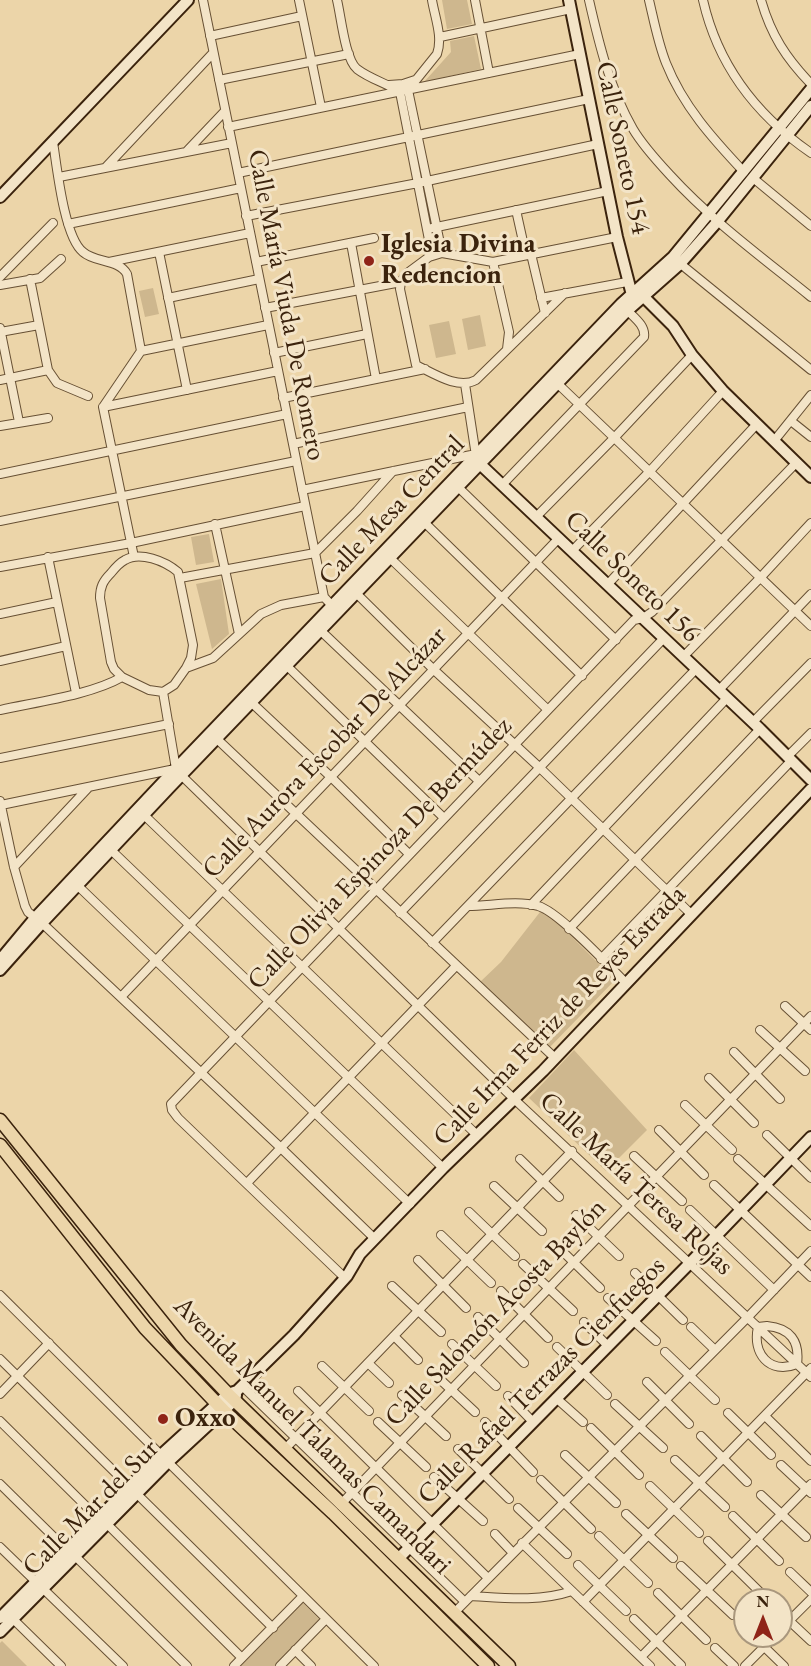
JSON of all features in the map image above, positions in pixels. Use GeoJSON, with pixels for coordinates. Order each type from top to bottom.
{"type":"FeatureCollection","features":[{"type":"Feature","properties":{"kind":"main road","name":"Avenida Manuel Talamas Camandari"},"geometry":{"type":"LineString","coordinates":[[0,1119],[181,1345],[235,1393],[285,1449],[509,1666]]}},
{"type":"Feature","properties":{"kind":"main road","name":"Avenida Manuel Talamas Camandari"},"geometry":{"type":"LineString","coordinates":[[0,1144],[145,1328],[221,1407],[333,1513],[488,1666]]}},
{"type":"Feature","properties":{"kind":"street"},"geometry":{"type":"LineString","coordinates":[[0,197],[188,0]]}},
{"type":"Feature","properties":{"kind":"street","name":"Calle María Viuda De Romero"},"geometry":{"type":"LineString","coordinates":[[203,0],[324,597]]}},
{"type":"Feature","properties":{"kind":"street"},"geometry":{"type":"LineString","coordinates":[[299,0],[321,107]]}},
{"type":"Feature","properties":{"kind":"street"},"geometry":{"type":"LineString","coordinates":[[337,0],[351,62],[357,69],[404,91]]}},
{"type":"Feature","properties":{"kind":"street"},"geometry":{"type":"LineString","coordinates":[[404,91],[437,54],[440,37],[432,0]]}},
{"type":"Feature","properties":{"kind":"street"},"geometry":{"type":"LineString","coordinates":[[475,0],[489,73]]}},
{"type":"Feature","properties":{"kind":"street"},"geometry":{"type":"LineString","coordinates":[[589,0],[600,47],[621,104],[633,129],[657,162],[713,218],[811,297]]}},
{"type":"Feature","properties":{"kind":"street"},"geometry":{"type":"LineString","coordinates":[[649,0],[666,63],[681,95],[712,138],[749,175],[811,226]]}},
{"type":"Feature","properties":{"kind":"street"},"geometry":{"type":"LineString","coordinates":[[704,0],[713,34],[731,72],[749,99],[783,133],[811,153]]}},
{"type":"Feature","properties":{"kind":"street"},"geometry":{"type":"LineString","coordinates":[[761,0],[766,18],[786,57],[811,84]]}},
{"type":"Feature","properties":{"kind":"street"},"geometry":{"type":"LineString","coordinates":[[440,37],[570,5]]}},
{"type":"Feature","properties":{"kind":"street","name":"Calle Soneto 154"},"geometry":{"type":"LineString","coordinates":[[570,5],[627,282],[628,303]]}},
{"type":"Feature","properties":{"kind":"street"},"geometry":{"type":"LineString","coordinates":[[210,36],[302,16]]}},
{"type":"Feature","properties":{"kind":"street"},"geometry":{"type":"LineString","coordinates":[[105,168],[213,53]]}},
{"type":"Feature","properties":{"kind":"street"},"geometry":{"type":"LineString","coordinates":[[219,80],[349,54]]}},
{"type":"Feature","properties":{"kind":"street"},"geometry":{"type":"LineString","coordinates":[[228,127],[580,54]]}},
{"type":"Feature","properties":{"kind":"street"},"geometry":{"type":"LineString","coordinates":[[387,85],[403,84],[415,80]]}},
{"type":"Feature","properties":{"kind":"street","name":"Calle Mesa Central"},"geometry":{"type":"LineString","coordinates":[[0,970],[38,920],[78,885],[144,815],[179,772],[217,739],[321,631],[335,609],[356,593],[458,487],[477,458],[558,384],[628,303],[644,297],[783,133],[811,89]]}},
{"type":"Feature","properties":{"kind":"street"},"geometry":{"type":"LineString","coordinates":[[404,91],[422,182],[432,255]]}},
{"type":"Feature","properties":{"kind":"street"},"geometry":{"type":"LineString","coordinates":[[238,173],[589,99]]}},
{"type":"Feature","properties":{"kind":"street","name":"Calle Mesa Central"},"geometry":{"type":"LineString","coordinates":[[783,133],[811,106]]}},
{"type":"Feature","properties":{"kind":"street"},"geometry":{"type":"LineString","coordinates":[[186,152],[225,111]]}},
{"type":"Feature","properties":{"kind":"street"},"geometry":{"type":"LineString","coordinates":[[53,142],[68,224],[74,242],[87,255],[122,267],[126,274],[141,351]]}},
{"type":"Feature","properties":{"kind":"street"},"geometry":{"type":"LineString","coordinates":[[59,177],[232,143]]}},
{"type":"Feature","properties":{"kind":"street"},"geometry":{"type":"LineString","coordinates":[[246,216],[422,182],[598,144]]}},
{"type":"Feature","properties":{"kind":"street"},"geometry":{"type":"LineString","coordinates":[[422,182],[442,253]]}},
{"type":"Feature","properties":{"kind":"street"},"geometry":{"type":"LineString","coordinates":[[68,224],[241,188]]}},
{"type":"Feature","properties":{"kind":"street"},"geometry":{"type":"LineString","coordinates":[[427,229],[608,191]]}},
{"type":"Feature","properties":{"kind":"street"},"geometry":{"type":"LineString","coordinates":[[516,210],[545,313]]}},
{"type":"Feature","properties":{"kind":"street"},"geometry":{"type":"LineString","coordinates":[[0,278],[52,223]]}},
{"type":"Feature","properties":{"kind":"street"},"geometry":{"type":"LineString","coordinates":[[108,262],[250,233]]}},
{"type":"Feature","properties":{"kind":"street"},"geometry":{"type":"LineString","coordinates":[[565,293],[476,380],[465,384],[457,383],[416,365],[400,289],[401,282],[406,274],[432,255],[442,253],[493,262],[617,237]]}},
{"type":"Feature","properties":{"kind":"street"},"geometry":{"type":"LineString","coordinates":[[256,262],[374,238]]}},
{"type":"Feature","properties":{"kind":"street"},"geometry":{"type":"LineString","coordinates":[[351,243],[376,379]]}},
{"type":"Feature","properties":{"kind":"street"},"geometry":{"type":"LineString","coordinates":[[159,252],[187,390]]}},
{"type":"Feature","properties":{"kind":"street"},"geometry":{"type":"LineString","coordinates":[[0,285],[40,278],[61,259]]}},
{"type":"Feature","properties":{"kind":"street"},"geometry":{"type":"LineString","coordinates":[[676,261],[811,370]]}},
{"type":"Feature","properties":{"kind":"street","name":"Calle Mesa Central"},"geometry":{"type":"LineString","coordinates":[[0,960],[477,458],[628,303],[676,261]]}},
{"type":"Feature","properties":{"kind":"street"},"geometry":{"type":"LineString","coordinates":[[493,262],[509,332],[507,350]]}},
{"type":"Feature","properties":{"kind":"street"},"geometry":{"type":"LineString","coordinates":[[30,279],[48,370],[57,383],[88,396]]}},
{"type":"Feature","properties":{"kind":"street"},"geometry":{"type":"LineString","coordinates":[[168,298],[259,279]]}},
{"type":"Feature","properties":{"kind":"street"},"geometry":{"type":"LineString","coordinates":[[265,308],[401,282]]}},
{"type":"Feature","properties":{"kind":"street"},"geometry":{"type":"LineString","coordinates":[[542,298],[627,282]]}},
{"type":"Feature","properties":{"kind":"street"},"geometry":{"type":"LineString","coordinates":[[644,297],[673,326],[692,355],[723,391],[811,477]]}},
{"type":"Feature","properties":{"kind":"street"},"geometry":{"type":"LineString","coordinates":[[502,484],[644,337],[645,330],[628,303]]}},
{"type":"Feature","properties":{"kind":"street"},"geometry":{"type":"LineString","coordinates":[[19,422],[0,331],[39,325]]}},
{"type":"Feature","properties":{"kind":"street"},"geometry":{"type":"LineString","coordinates":[[134,557],[103,407],[141,351],[268,325]]}},
{"type":"Feature","properties":{"kind":"street"},"geometry":{"type":"LineString","coordinates":[[274,353],[367,334]]}},
{"type":"Feature","properties":{"kind":"street"},"geometry":{"type":"LineString","coordinates":[[536,517],[692,355]]}},
{"type":"Feature","properties":{"kind":"street"},"geometry":{"type":"LineString","coordinates":[[283,398],[425,369]]}},
{"type":"Feature","properties":{"kind":"street"},"geometry":{"type":"LineString","coordinates":[[0,380],[48,370]]}},
{"type":"Feature","properties":{"kind":"street"},"geometry":{"type":"LineString","coordinates":[[103,407],[278,371]]}},
{"type":"Feature","properties":{"kind":"street"},"geometry":{"type":"LineString","coordinates":[[302,490],[393,471],[477,458],[465,384]]}},
{"type":"Feature","properties":{"kind":"street"},"geometry":{"type":"LineString","coordinates":[[558,384],[684,502],[811,626]]}},
{"type":"Feature","properties":{"kind":"street"},"geometry":{"type":"LineString","coordinates":[[572,550],[650,471],[723,391]]}},
{"type":"Feature","properties":{"kind":"street"},"geometry":{"type":"LineString","coordinates":[[774,441],[811,395]]}},
{"type":"Feature","properties":{"kind":"street"},"geometry":{"type":"LineString","coordinates":[[293,444],[468,406]]}},
{"type":"Feature","properties":{"kind":"street"},"geometry":{"type":"LineString","coordinates":[[0,474],[287,414]]}},
{"type":"Feature","properties":{"kind":"street"},"geometry":{"type":"LineString","coordinates":[[0,426],[48,418]]}},
{"type":"Feature","properties":{"kind":"street"},"geometry":{"type":"LineString","coordinates":[[791,420],[811,437]]}},
{"type":"Feature","properties":{"kind":"street"},"geometry":{"type":"LineString","coordinates":[[608,584],[756,425]]}},
{"type":"Feature","properties":{"kind":"street","name":"Calle Soneto 156"},"geometry":{"type":"LineString","coordinates":[[477,458],[811,780]]}},
{"type":"Feature","properties":{"kind":"street"},"geometry":{"type":"LineString","coordinates":[[0,521],[296,461]]}},
{"type":"Feature","properties":{"kind":"street","name":"Calle Olivia Espinoza De Bermúdez"},"geometry":{"type":"LineString","coordinates":[[345,1278],[172,1110],[171,1104],[199,1072],[634,620],[643,618],[652,612],[796,463]]}},
{"type":"Feature","properties":{"kind":"street"},"geometry":{"type":"LineString","coordinates":[[180,578],[315,553],[393,471]]}},
{"type":"Feature","properties":{"kind":"street"},"geometry":{"type":"LineString","coordinates":[[458,487],[616,640]]}},
{"type":"Feature","properties":{"kind":"street"},"geometry":{"type":"LineString","coordinates":[[0,567],[131,543],[305,506]]}},
{"type":"Feature","properties":{"kind":"street"},"geometry":{"type":"LineString","coordinates":[[424,522],[582,676]]}},
{"type":"Feature","properties":{"kind":"street"},"geometry":{"type":"LineString","coordinates":[[683,657],[761,578],[811,523]]}},
{"type":"Feature","properties":{"kind":"street"},"geometry":{"type":"LineString","coordinates":[[215,524],[239,634]]}},
{"type":"Feature","properties":{"kind":"street","name":"Calle Aurora Escobar De Alcázar"},"geometry":{"type":"LineString","coordinates":[[121,997],[559,538]]}},
{"type":"Feature","properties":{"kind":"street"},"geometry":{"type":"LineString","coordinates":[[48,557],[76,693]]}},
{"type":"Feature","properties":{"kind":"street"},"geometry":{"type":"LineString","coordinates":[[134,557],[147,557],[172,567],[178,572],[180,578],[193,645],[191,658],[174,685],[164,692],[149,690],[122,677],[114,669],[100,588],[118,564],[134,557]]}},
{"type":"Feature","properties":{"kind":"street"},"geometry":{"type":"LineString","coordinates":[[390,558],[548,710]]}},
{"type":"Feature","properties":{"kind":"street"},"geometry":{"type":"LineString","coordinates":[[356,593],[691,914]]}},
{"type":"Feature","properties":{"kind":"street"},"geometry":{"type":"LineString","coordinates":[[719,690],[811,594]]}},
{"type":"Feature","properties":{"kind":"street"},"geometry":{"type":"LineString","coordinates":[[186,668],[213,658],[270,608],[324,597],[335,609]]}},
{"type":"Feature","properties":{"kind":"street"},"geometry":{"type":"LineString","coordinates":[[0,614],[57,602]]}},
{"type":"Feature","properties":{"kind":"street"},"geometry":{"type":"LineString","coordinates":[[321,631],[479,781]]}},
{"type":"Feature","properties":{"kind":"street"},"geometry":{"type":"LineString","coordinates":[[400,913],[664,638]]}},
{"type":"Feature","properties":{"kind":"street"},"geometry":{"type":"LineString","coordinates":[[0,661],[66,646]]}},
{"type":"Feature","properties":{"kind":"street"},"geometry":{"type":"LineString","coordinates":[[569,928],[634,861],[811,663]]}},
{"type":"Feature","properties":{"kind":"street"},"geometry":{"type":"LineString","coordinates":[[287,666],[444,818]]}},
{"type":"Feature","properties":{"kind":"street"},"geometry":{"type":"LineString","coordinates":[[432,943],[696,669]]}},
{"type":"Feature","properties":{"kind":"street"},"geometry":{"type":"LineString","coordinates":[[0,710],[76,693],[122,677]]}},
{"type":"Feature","properties":{"kind":"street"},"geometry":{"type":"LineString","coordinates":[[164,692],[179,772],[0,803],[25,906],[28,912],[121,997],[375,1239]]}},
{"type":"Feature","properties":{"kind":"street"},"geometry":{"type":"LineString","coordinates":[[531,905],[727,698]]}},
{"type":"Feature","properties":{"kind":"street"},"geometry":{"type":"LineString","coordinates":[[252,703],[409,854]]}},
{"type":"Feature","properties":{"kind":"street"},"geometry":{"type":"LineString","coordinates":[[0,758],[169,724]]}},
{"type":"Feature","properties":{"kind":"street"},"geometry":{"type":"LineString","coordinates":[[602,959],[811,733]]}},
{"type":"Feature","properties":{"kind":"street"},"geometry":{"type":"LineString","coordinates":[[217,739],[555,1058]]}},
{"type":"Feature","properties":{"kind":"street","name":"Calle María Teresa Rojas"},"geometry":{"type":"LineString","coordinates":[[179,772],[258,852],[514,1099],[797,1364],[810,1373]]}},
{"type":"Feature","properties":{"kind":"street"},"geometry":{"type":"LineString","coordinates":[[14,867],[88,788]]}},
{"type":"Feature","properties":{"kind":"street","name":"Calle Irma Ferriz de Reyes Estrada"},"geometry":{"type":"LineString","coordinates":[[345,1278],[357,1257],[443,1168],[555,1058],[811,789]]}},
{"type":"Feature","properties":{"kind":"street"},"geometry":{"type":"LineString","coordinates":[[144,815],[477,1135]]}},
{"type":"Feature","properties":{"kind":"street"},"geometry":{"type":"LineString","coordinates":[[111,850],[443,1168]]}},
{"type":"Feature","properties":{"kind":"street"},"geometry":{"type":"LineString","coordinates":[[78,885],[410,1204]]}},
{"type":"Feature","properties":{"kind":"street","name":"Calle Irma Ferriz de Reyes Estrada"},"geometry":{"type":"LineString","coordinates":[[468,906],[531,905],[546,909],[626,983]]}},
{"type":"Feature","properties":{"kind":"street"},"geometry":{"type":"LineString","coordinates":[[247,1183],[456,966]]}},
{"type":"Feature","properties":{"kind":"street"},"geometry":{"type":"LineString","coordinates":[[786,1006],[811,1030]]}},
{"type":"Feature","properties":{"kind":"street","name":"Calle Salomón Acosta Baylón"},"geometry":{"type":"LineString","coordinates":[[342,1503],[811,1016]]}},
{"type":"Feature","properties":{"kind":"street"},"geometry":{"type":"LineString","coordinates":[[760,1030],[805,1071]]}},
{"type":"Feature","properties":{"kind":"street"},"geometry":{"type":"LineString","coordinates":[[734,1052],[780,1100]]}},
{"type":"Feature","properties":{"kind":"street"},"geometry":{"type":"LineString","coordinates":[[709,1078],[754,1123]]}},
{"type":"Feature","properties":{"kind":"street"},"geometry":{"type":"LineString","coordinates":[[685,1105],[732,1150]]}},
{"type":"Feature","properties":{"kind":"street"},"geometry":{"type":"LineString","coordinates":[[659,1130],[704,1175]]}},
{"type":"Feature","properties":{"kind":"street"},"geometry":{"type":"LineString","coordinates":[[766,1135],[811,1178]]}},
{"type":"Feature","properties":{"kind":"street","name":"Calle Rafael Terrazas Cienfuegos"},"geometry":{"type":"LineString","coordinates":[[399,1558],[811,1137]]}},
{"type":"Feature","properties":{"kind":"street"},"geometry":{"type":"LineString","coordinates":[[285,1449],[572,1151]]}},
{"type":"Feature","properties":{"kind":"street"},"geometry":{"type":"LineString","coordinates":[[634,1156],[682,1201]]}},
{"type":"Feature","properties":{"kind":"street"},"geometry":{"type":"LineString","coordinates":[[520,1159],[559,1197]]}},
{"type":"Feature","properties":{"kind":"street"},"geometry":{"type":"LineString","coordinates":[[738,1159],[811,1226]]}},
{"type":"Feature","properties":{"kind":"street"},"geometry":{"type":"LineString","coordinates":[[714,1185],[811,1276]]}},
{"type":"Feature","properties":{"kind":"street"},"geometry":{"type":"LineString","coordinates":[[494,1186],[542,1231]]}},
{"type":"Feature","properties":{"kind":"street"},"geometry":{"type":"LineString","coordinates":[[690,1210],[774,1290]]}},
{"type":"Feature","properties":{"kind":"street"},"geometry":{"type":"LineString","coordinates":[[468,1212],[515,1256]]}},
{"type":"Feature","properties":{"kind":"street"},"geometry":{"type":"LineString","coordinates":[[576,1215],[619,1256]]}},
{"type":"Feature","properties":{"kind":"street"},"geometry":{"type":"LineString","coordinates":[[441,1234],[491,1283]]}},
{"type":"Feature","properties":{"kind":"street"},"geometry":{"type":"LineString","coordinates":[[554,1243],[600,1288]]}},
{"type":"Feature","properties":{"kind":"street"},"geometry":{"type":"LineString","coordinates":[[454,1613],[811,1251]]}},
{"type":"Feature","properties":{"kind":"street"},"geometry":{"type":"LineString","coordinates":[[418,1260],[466,1308]]}},
{"type":"Feature","properties":{"kind":"street"},"geometry":{"type":"LineString","coordinates":[[524,1264],[573,1311]]}},
{"type":"Feature","properties":{"kind":"street"},"geometry":{"type":"LineString","coordinates":[[635,1273],[683,1320]]}},
{"type":"Feature","properties":{"kind":"street","name":"Calle Mar del Sur"},"geometry":{"type":"LineString","coordinates":[[0,1632],[4,1615],[39,1585],[165,1458],[294,1335],[345,1278]]}},
{"type":"Feature","properties":{"kind":"street"},"geometry":{"type":"LineString","coordinates":[[392,1286],[441,1332]]}},
{"type":"Feature","properties":{"kind":"street"},"geometry":{"type":"LineString","coordinates":[[501,1291],[548,1338]]}},
{"type":"Feature","properties":{"kind":"street"},"geometry":{"type":"LineString","coordinates":[[0,1295],[374,1666]]}},
{"type":"Feature","properties":{"kind":"street"},"geometry":{"type":"LineString","coordinates":[[608,1298],[656,1341]]}},
{"type":"Feature","properties":{"kind":"street"},"geometry":{"type":"LineString","coordinates":[[478,1317],[524,1363]]}},
{"type":"Feature","properties":{"kind":"street"},"geometry":{"type":"LineString","coordinates":[[584,1322],[608,1346]]}},
{"type":"Feature","properties":{"kind":"street"},"geometry":{"type":"LineString","coordinates":[[691,1327],[715,1350]]}},
{"type":"Feature","properties":{"kind":"street"},"geometry":{"type":"LineString","coordinates":[[758,1327],[776,1327],[790,1335],[797,1348],[797,1364],[781,1367],[765,1360],[756,1344],[758,1327]]}},
{"type":"Feature","properties":{"kind":"street"},"geometry":{"type":"LineString","coordinates":[[394,1336],[418,1360]]}},
{"type":"Feature","properties":{"kind":"street"},"geometry":{"type":"LineString","coordinates":[[0,1394],[49,1343]]}},
{"type":"Feature","properties":{"kind":"street"},"geometry":{"type":"LineString","coordinates":[[452,1344],[496,1386]]}},
{"type":"Feature","properties":{"kind":"street"},"geometry":{"type":"LineString","coordinates":[[557,1347],[607,1395]]}},
{"type":"Feature","properties":{"kind":"street"},"geometry":{"type":"LineString","coordinates":[[665,1352],[715,1400]]}},
{"type":"Feature","properties":{"kind":"street"},"geometry":{"type":"LineString","coordinates":[[0,1359],[273,1628]]}},
{"type":"Feature","properties":{"kind":"street"},"geometry":{"type":"LineString","coordinates":[[368,1363],[389,1383]]}},
{"type":"Feature","properties":{"kind":"street"},"geometry":{"type":"LineString","coordinates":[[322,1366],[369,1411]]}},
{"type":"Feature","properties":{"kind":"street"},"geometry":{"type":"LineString","coordinates":[[430,1370],[475,1412]]}},
{"type":"Feature","properties":{"kind":"street"},"geometry":{"type":"LineString","coordinates":[[583,1602],[748,1432],[810,1373]]}},
{"type":"Feature","properties":{"kind":"street"},"geometry":{"type":"LineString","coordinates":[[647,1382],[689,1424]]}},
{"type":"Feature","properties":{"kind":"street"},"geometry":{"type":"LineString","coordinates":[[298,1391],[434,1522],[488,1578]]}},
{"type":"Feature","properties":{"kind":"street"},"geometry":{"type":"LineString","coordinates":[[235,1393],[295,1439],[409,1548],[468,1599],[532,1599],[555,1597],[572,1592]]}},
{"type":"Feature","properties":{"kind":"street"},"geometry":{"type":"LineString","coordinates":[[402,1395],[446,1436]]}},
{"type":"Feature","properties":{"kind":"street"},"geometry":{"type":"LineString","coordinates":[[508,1396],[533,1422]]}},
{"type":"Feature","properties":{"kind":"street"},"geometry":{"type":"LineString","coordinates":[[556,1398],[583,1422]]}},
{"type":"Feature","properties":{"kind":"street"},"geometry":{"type":"LineString","coordinates":[[615,1404],[663,1448]]}},
{"type":"Feature","properties":{"kind":"street"},"geometry":{"type":"LineString","coordinates":[[728,1413],[771,1455]]}},
{"type":"Feature","properties":{"kind":"street"},"geometry":{"type":"LineString","coordinates":[[765,1416],[811,1461]]}},
{"type":"Feature","properties":{"kind":"street"},"geometry":{"type":"LineString","coordinates":[[0,1421],[242,1658]]}},
{"type":"Feature","properties":{"kind":"street"},"geometry":{"type":"LineString","coordinates":[[378,1422],[426,1467]]}},
{"type":"Feature","properties":{"kind":"street"},"geometry":{"type":"LineString","coordinates":[[485,1422],[533,1472]]}},
{"type":"Feature","properties":{"kind":"street"},"geometry":{"type":"LineString","coordinates":[[591,1428],[639,1475]]}},
{"type":"Feature","properties":{"kind":"street"},"geometry":{"type":"LineString","coordinates":[[701,1436],[747,1482]]}},
{"type":"Feature","properties":{"kind":"street"},"geometry":{"type":"LineString","coordinates":[[458,1449],[509,1499]]}},
{"type":"Feature","properties":{"kind":"street"},"geometry":{"type":"LineString","coordinates":[[565,1455],[616,1503]]}},
{"type":"Feature","properties":{"kind":"street"},"geometry":{"type":"LineString","coordinates":[[675,1460],[725,1507]]}},
{"type":"Feature","properties":{"kind":"street"},"geometry":{"type":"LineString","coordinates":[[641,1657],[781,1515],[810,1489],[781,1465]]}},
{"type":"Feature","properties":{"kind":"street"},"geometry":{"type":"LineString","coordinates":[[434,1476],[483,1521]]}},
{"type":"Feature","properties":{"kind":"street"},"geometry":{"type":"LineString","coordinates":[[541,1480],[591,1529]]}},
{"type":"Feature","properties":{"kind":"street"},"geometry":{"type":"LineString","coordinates":[[0,1484],[187,1666]]}},
{"type":"Feature","properties":{"kind":"street"},"geometry":{"type":"LineString","coordinates":[[650,1486],[699,1533]]}},
{"type":"Feature","properties":{"kind":"street"},"geometry":{"type":"LineString","coordinates":[[761,1495],[806,1537]]}},
{"type":"Feature","properties":{"kind":"street"},"geometry":{"type":"LineString","coordinates":[[518,1508],[567,1554]]}},
{"type":"Feature","properties":{"kind":"street"},"geometry":{"type":"LineString","coordinates":[[626,1514],[673,1558]]}},
{"type":"Feature","properties":{"kind":"street"},"geometry":{"type":"LineString","coordinates":[[733,1516],[779,1561]]}},
{"type":"Feature","properties":{"kind":"street"},"geometry":{"type":"LineString","coordinates":[[495,1534],[513,1553]]}},
{"type":"Feature","properties":{"kind":"street"},"geometry":{"type":"LineString","coordinates":[[599,1536],[648,1583]]}},
{"type":"Feature","properties":{"kind":"street"},"geometry":{"type":"LineString","coordinates":[[708,1541],[755,1588]]}},
{"type":"Feature","properties":{"kind":"street"},"geometry":{"type":"LineString","coordinates":[[522,1543],[650,1666]]}},
{"type":"Feature","properties":{"kind":"street"},"geometry":{"type":"LineString","coordinates":[[0,1547],[123,1666]]}},
{"type":"Feature","properties":{"kind":"street"},"geometry":{"type":"LineString","coordinates":[[578,1565],[626,1611]]}},
{"type":"Feature","properties":{"kind":"street"},"geometry":{"type":"LineString","coordinates":[[681,1566],[733,1614]]}},
{"type":"Feature","properties":{"kind":"street"},"geometry":{"type":"LineString","coordinates":[[790,1572],[811,1592]]}},
{"type":"Feature","properties":{"kind":"street"},"geometry":{"type":"LineString","coordinates":[[658,1593],[706,1640]]}},
{"type":"Feature","properties":{"kind":"street"},"geometry":{"type":"LineString","coordinates":[[234,1666],[303,1596]]}},
{"type":"Feature","properties":{"kind":"street"},"geometry":{"type":"LineString","coordinates":[[793,1618],[811,1599]]}},
{"type":"Feature","properties":{"kind":"street"},"geometry":{"type":"LineString","coordinates":[[4,1615],[61,1666]]}},
{"type":"Feature","properties":{"kind":"street"},"geometry":{"type":"LineString","coordinates":[[279,1666],[326,1619]]}},
{"type":"Feature","properties":{"kind":"street"},"geometry":{"type":"LineString","coordinates":[[634,1619],[681,1665]]}},
{"type":"Feature","properties":{"kind":"street"},"geometry":{"type":"LineString","coordinates":[[793,1624],[811,1641]]}},
{"type":"Feature","properties":{"kind":"street"},"geometry":{"type":"LineString","coordinates":[[715,1648],[734,1666]]}},
{"type":"Feature","properties":{"kind":"street"},"geometry":{"type":"LineString","coordinates":[[745,1666],[763,1648]]}},
{"type":"Feature","properties":{"kind":"street"},"geometry":{"type":"LineString","coordinates":[[765,1648],[784,1666]]}},
{"type":"Feature","properties":{"kind":"street"},"geometry":{"type":"LineString","coordinates":[[295,1650],[311,1666]]}},
{"type":"Feature","properties":{"kind":"shaded area"},"geometry":{"type":"Polygon","coordinates":[[[442,0],[467,0],[472,24],[447,29],[442,0]]]}},
{"type":"Feature","properties":{"kind":"shaded area"},"geometry":{"type":"Polygon","coordinates":[[[474,36],[481,69],[424,82],[451,52],[450,41],[474,36]]]}},
{"type":"Feature","properties":{"kind":"shaded area"},"geometry":{"type":"Polygon","coordinates":[[[153,288],[159,314],[145,317],[139,291],[153,288]]]}},
{"type":"Feature","properties":{"kind":"shaded area"},"geometry":{"type":"Polygon","coordinates":[[[480,315],[486,346],[468,350],[462,319],[480,315]]]}},
{"type":"Feature","properties":{"kind":"shaded area"},"geometry":{"type":"Polygon","coordinates":[[[449,321],[456,354],[436,358],[429,325],[449,321]]]}},
{"type":"Feature","properties":{"kind":"shaded area"},"geometry":{"type":"Polygon","coordinates":[[[209,534],[214,562],[196,565],[191,537],[209,534]]]}},
{"type":"Feature","properties":{"kind":"shaded area"},"geometry":{"type":"Polygon","coordinates":[[[221,579],[229,634],[212,649],[196,584],[221,579]]]}},
{"type":"Feature","properties":{"kind":"shaded area"},"geometry":{"type":"Polygon","coordinates":[[[540,912],[549,914],[615,980],[549,1048],[480,982],[501,962],[540,912]]]}},
{"type":"Feature","properties":{"kind":"shaded area"},"geometry":{"type":"Polygon","coordinates":[[[574,1050],[647,1130],[606,1171],[529,1098],[574,1050]]]}},
{"type":"Feature","properties":{"kind":"shaded area"},"geometry":{"type":"Polygon","coordinates":[[[301,1601],[321,1621],[277,1666],[237,1666],[301,1601]]]}},
{"type":"Feature","properties":{"kind":"shaded area"},"geometry":{"type":"Polygon","coordinates":[[[2,1641],[27,1666],[0,1666],[0,1643],[2,1641]]]}},
{"type":"Feature","properties":{"kind":"place","name":"Iglesia Divina Redencion"},"geometry":{"type":"Point","coordinates":[369,261]}},
{"type":"Feature","properties":{"kind":"place","name":"Oxxo"},"geometry":{"type":"Point","coordinates":[163,1419]}}]}
